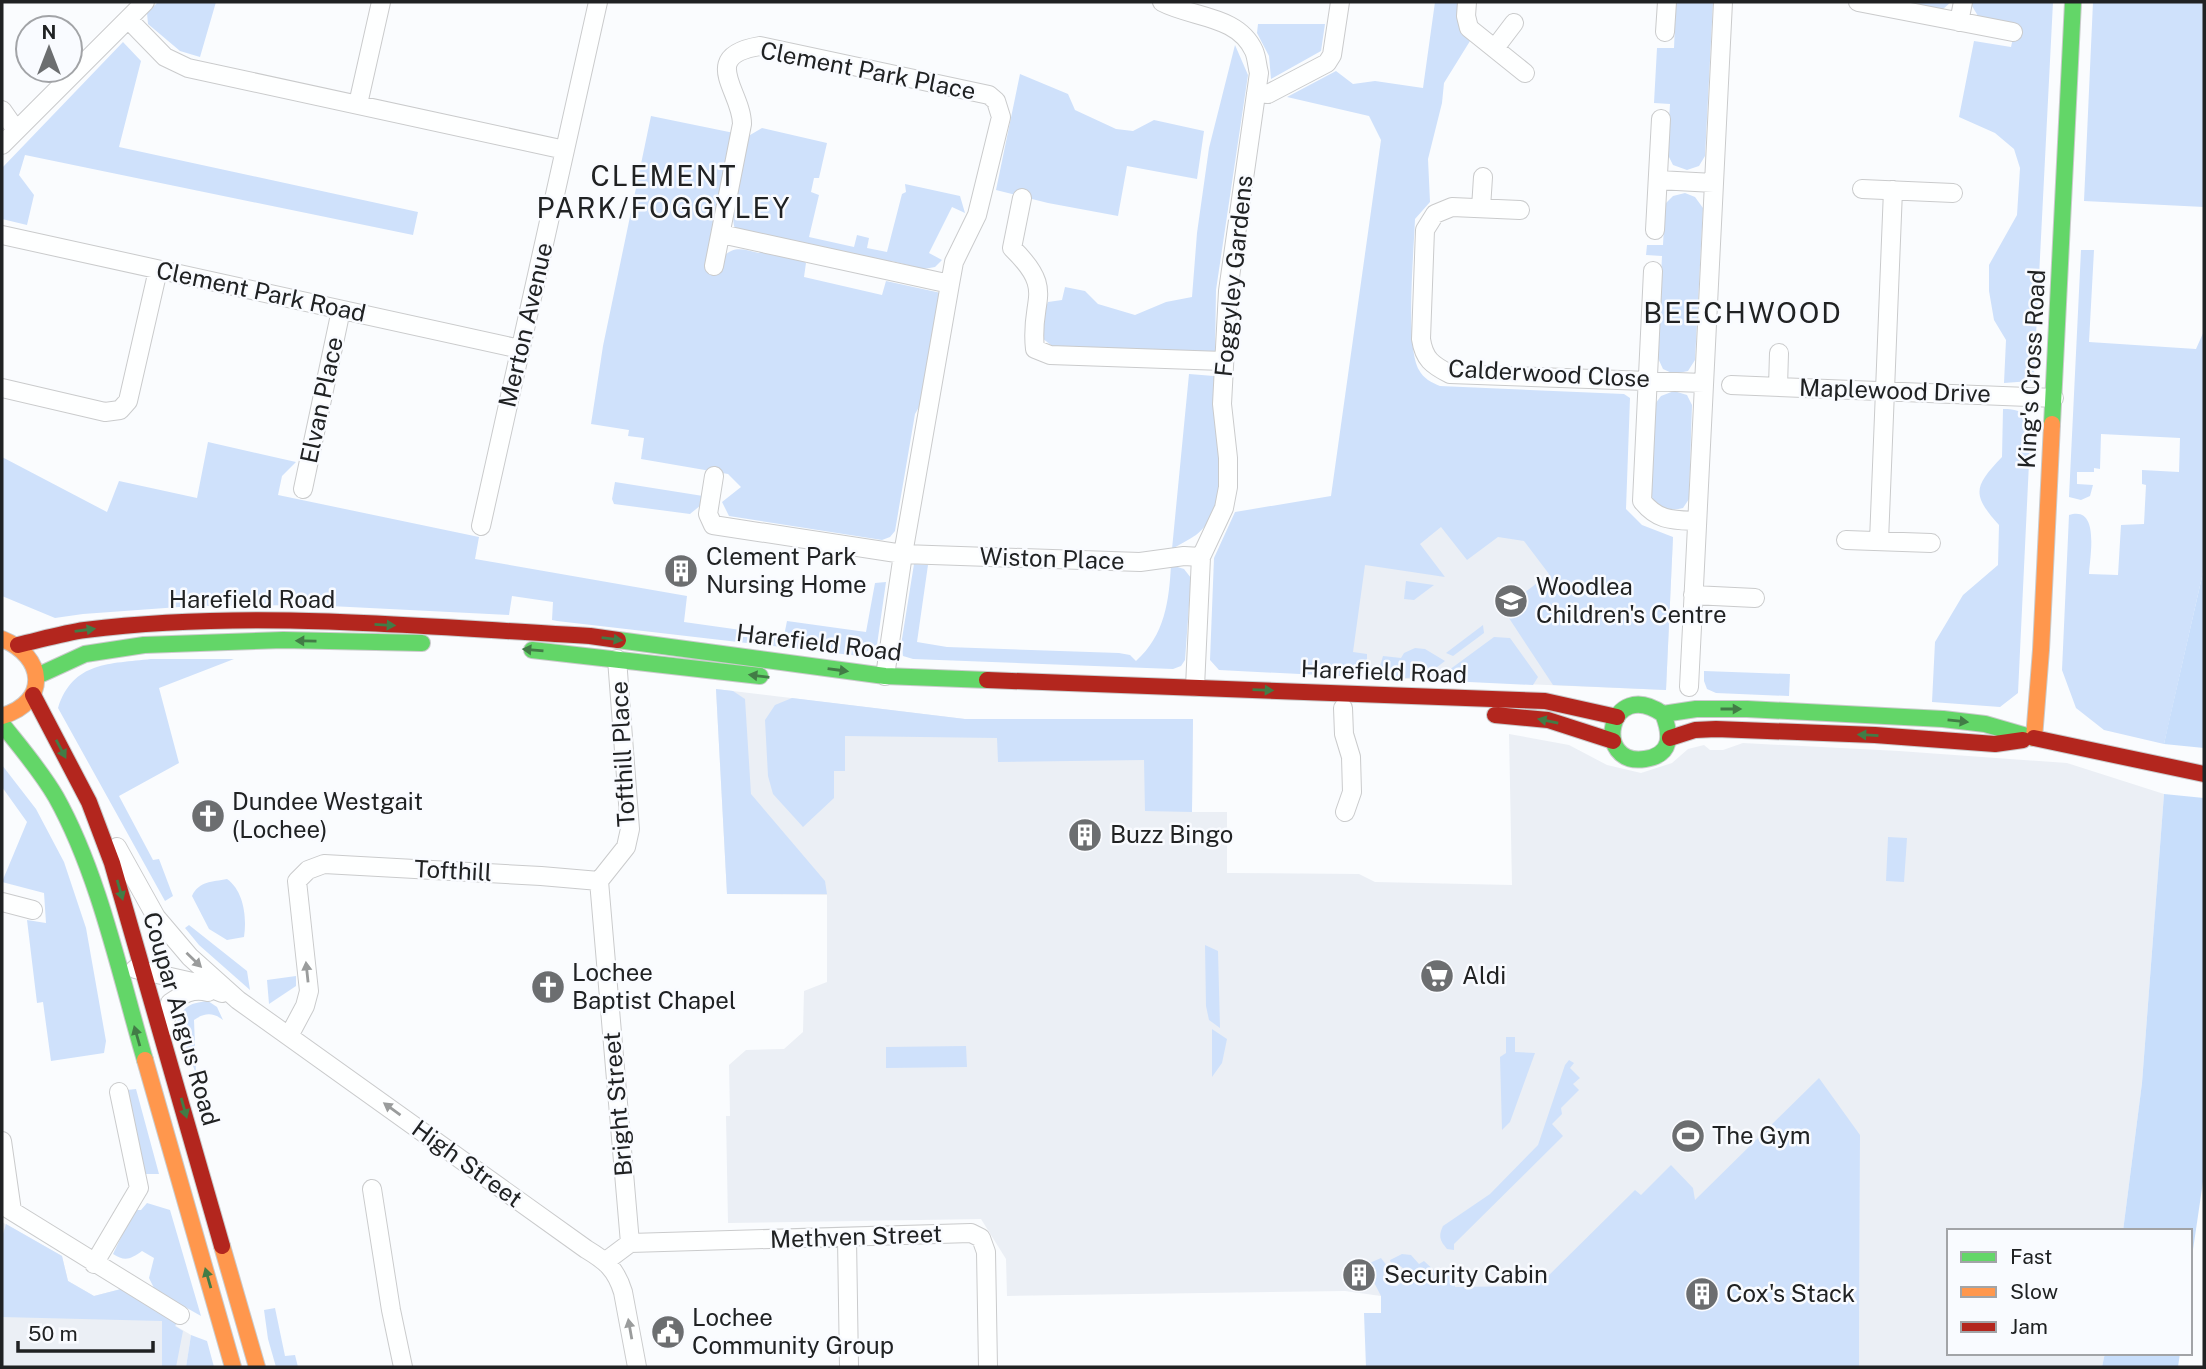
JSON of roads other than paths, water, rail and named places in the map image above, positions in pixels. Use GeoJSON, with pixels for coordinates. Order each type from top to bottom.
{"type":"FeatureCollection","features":[{"type":"Feature","properties":{"kind":"street"},"geometry":{"type":"LineString","coordinates":[[2,145],[145,2]]}},
{"type":"Feature","properties":{"kind":"street"},"geometry":{"type":"LineString","coordinates":[[358,104],[381,2]]}},
{"type":"Feature","properties":{"kind":"street","name":"Merton Avenue"},"geometry":{"type":"LineString","coordinates":[[481,526],[598,2]]}},
{"type":"Feature","properties":{"kind":"street","name":"Foggyley Gardens"},"geometry":{"type":"LineString","coordinates":[[1162,2],[1226,23],[1243,36],[1254,51],[1259,73],[1227,291],[1222,404],[1228,487],[1224,508],[1201,557],[1195,687]]}},
{"type":"Feature","properties":{"kind":"street"},"geometry":{"type":"LineString","coordinates":[[1256,93],[1268,94],[1327,63],[1332,55],[1340,2]]}},
{"type":"Feature","properties":{"kind":"street"},"geometry":{"type":"LineString","coordinates":[[1467,2],[1466,16],[1469,27],[1525,73]]}},
{"type":"Feature","properties":{"kind":"street"},"geometry":{"type":"LineString","coordinates":[[1665,32],[1667,2]]}},
{"type":"Feature","properties":{"kind":"street"},"geometry":{"type":"LineString","coordinates":[[1689,687],[1723,2]]}},
{"type":"Feature","properties":{"kind":"street"},"geometry":{"type":"LineString","coordinates":[[1858,2],[2013,32]]}},
{"type":"Feature","properties":{"kind":"street"},"geometry":{"type":"LineString","coordinates":[[1959,22],[1963,2]]}},
{"type":"Feature","properties":{"kind":"street","name":"King's Cross Road"},"geometry":{"type":"LineString","coordinates":[[2034,738],[2041,650],[2073,2]]}},
{"type":"Feature","properties":{"kind":"street"},"geometry":{"type":"LineString","coordinates":[[128,19],[165,57],[188,68],[565,150]]}},
{"type":"Feature","properties":{"kind":"street"},"geometry":{"type":"LineString","coordinates":[[1495,48],[1514,23]]}},
{"type":"Feature","properties":{"kind":"street","name":"Clement Park Place"},"geometry":{"type":"LineString","coordinates":[[714,266],[743,124],[742,111],[728,84],[726,69],[732,56],[745,48],[760,46],[989,95],[996,101],[1001,117],[977,215],[954,262],[903,554],[885,676]]}},
{"type":"Feature","properties":{"kind":"street"},"geometry":{"type":"LineString","coordinates":[[2,110],[16,130]]}},
{"type":"Feature","properties":{"kind":"street"},"geometry":{"type":"LineString","coordinates":[[1655,230],[1661,119]]}},
{"type":"Feature","properties":{"kind":"street"},"geometry":{"type":"LineString","coordinates":[[1481,208],[1483,177]]}},
{"type":"Feature","properties":{"kind":"street"},"geometry":{"type":"LineString","coordinates":[[1658,180],[1714,183]]}},
{"type":"Feature","properties":{"kind":"street"},"geometry":{"type":"LineString","coordinates":[[1862,189],[1953,193]]}},
{"type":"Feature","properties":{"kind":"street"},"geometry":{"type":"LineString","coordinates":[[1879,541],[1892,190]]}},
{"type":"Feature","properties":{"kind":"street"},"geometry":{"type":"LineString","coordinates":[[1022,198],[1012,248],[1030,265],[1040,291],[1033,336],[1035,349],[1050,355],[1223,361]]}},
{"type":"Feature","properties":{"kind":"street","name":"Calderwood Close"},"geometry":{"type":"LineString","coordinates":[[1520,210],[1452,207],[1435,214],[1425,230],[1421,339],[1423,355],[1450,374],[1704,383]]}},
{"type":"Feature","properties":{"kind":"street"},"geometry":{"type":"LineString","coordinates":[[721,234],[950,284]]}},
{"type":"Feature","properties":{"kind":"street","name":"Clement Park Road"},"geometry":{"type":"LineString","coordinates":[[2,235],[520,349]]}},
{"type":"Feature","properties":{"kind":"street"},"geometry":{"type":"LineString","coordinates":[[2,388],[105,412],[120,410],[128,401],[158,270]]}},
{"type":"Feature","properties":{"kind":"street"},"geometry":{"type":"LineString","coordinates":[[1653,271],[1642,501],[1651,513],[1671,520],[1697,521]]}},
{"type":"Feature","properties":{"kind":"street","name":"Elvan Place"},"geometry":{"type":"LineString","coordinates":[[303,489],[341,310]]}},
{"type":"Feature","properties":{"kind":"street","name":"Maplewood Drive"},"geometry":{"type":"LineString","coordinates":[[1778,387],[1779,353]]}},
{"type":"Feature","properties":{"kind":"street","name":"Maplewood Drive"},"geometry":{"type":"LineString","coordinates":[[1731,385],[2054,398]]}},
{"type":"Feature","properties":{"kind":"street"},"geometry":{"type":"LineString","coordinates":[[714,476],[708,514],[713,525],[903,554]]}},
{"type":"Feature","properties":{"kind":"street"},"geometry":{"type":"LineString","coordinates":[[1846,540],[1931,543]]}},
{"type":"Feature","properties":{"kind":"street","name":"Wiston Place"},"geometry":{"type":"LineString","coordinates":[[903,554],[1140,562],[1184,556],[1201,557]]}},
{"type":"Feature","properties":{"kind":"street"},"geometry":{"type":"LineString","coordinates":[[1693,595],[1755,598]]}},
{"type":"Feature","properties":{"kind":"street","name":"Harefield Road"},"geometry":{"type":"LineString","coordinates":[[18,645],[83,630],[193,621],[283,620],[590,636],[885,676],[1545,701],[1617,717],[1623,710],[1639,704],[1656,708],[1663,714],[1696,709],[1747,709],[1943,719],[1985,724],[2034,738],[2204,774]]}},
{"type":"Feature","properties":{"kind":"street"},"geometry":{"type":"LineString","coordinates":[[2,639],[18,645],[28,653],[37,676],[33,695],[18,711],[2,716]]}},
{"type":"Feature","properties":{"kind":"street","name":"Harefield Road"},"geometry":{"type":"LineString","coordinates":[[37,676],[85,654],[144,645],[283,640],[458,644]]}},
{"type":"Feature","properties":{"kind":"street","name":"Harefield Road"},"geometry":{"type":"LineString","coordinates":[[513,649],[884,691],[1505,715],[1548,720],[1613,741],[1628,759],[1643,761],[1660,754],[1670,738],[1695,730],[1875,735],[1995,744],[2034,738]]}},
{"type":"Feature","properties":{"kind":"street","name":"Tofthill Place"},"geometry":{"type":"LineString","coordinates":[[599,881],[626,847],[630,829],[617,659]]}},
{"type":"Feature","properties":{"kind":"street","name":"Coupar Angus Road"},"geometry":{"type":"LineString","coordinates":[[33,695],[89,802],[112,863],[257,1367]]}},
{"type":"Feature","properties":{"kind":"street"},"geometry":{"type":"LineString","coordinates":[[1343,708],[1344,734],[1352,768],[1352,792],[1345,812]]}},
{"type":"Feature","properties":{"kind":"street"},"geometry":{"type":"LineString","coordinates":[[1663,714],[1669,725],[1670,738]]}},
{"type":"Feature","properties":{"kind":"street"},"geometry":{"type":"LineString","coordinates":[[1613,741],[1612,729],[1617,717]]}},
{"type":"Feature","properties":{"kind":"street","name":"Coupar Angus Road"},"geometry":{"type":"LineString","coordinates":[[2,724],[37,768],[57,799],[85,863],[105,923],[233,1367]]}},
{"type":"Feature","properties":{"kind":"street","name":"High Street"},"geometry":{"type":"LineString","coordinates":[[89,802],[156,917],[190,957],[238,1000],[586,1250],[606,1261],[623,1292],[637,1367]]}},
{"type":"Feature","properties":{"kind":"street","name":"Tofthill"},"geometry":{"type":"LineString","coordinates":[[289,1036],[305,1006],[309,991],[297,881],[308,870],[324,864],[599,881]]}},
{"type":"Feature","properties":{"kind":"street","name":"Bright Street"},"geometry":{"type":"LineString","coordinates":[[599,881],[630,1243]]}},
{"type":"Feature","properties":{"kind":"street"},"geometry":{"type":"LineString","coordinates":[[2,902],[33,910]]}},
{"type":"Feature","properties":{"kind":"street","name":"High Street"},"geometry":{"type":"LineString","coordinates":[[117,968],[142,969],[197,982],[238,1000]]}},
{"type":"Feature","properties":{"kind":"street","name":"High Street"},"geometry":{"type":"LineString","coordinates":[[163,1033],[170,1003],[187,992],[200,990],[238,1000]]}},
{"type":"Feature","properties":{"kind":"street"},"geometry":{"type":"LineString","coordinates":[[94,1264],[138,1188],[119,1092]]}},
{"type":"Feature","properties":{"kind":"street"},"geometry":{"type":"LineString","coordinates":[[2,1141],[7,1208],[180,1315]]}},
{"type":"Feature","properties":{"kind":"street"},"geometry":{"type":"LineString","coordinates":[[372,1189],[403,1367]]}},
{"type":"Feature","properties":{"kind":"street","name":"Methven Street"},"geometry":{"type":"LineString","coordinates":[[630,1243],[971,1233],[981,1238],[986,1252],[988,1367]]}},
{"type":"Feature","properties":{"kind":"street"},"geometry":{"type":"LineString","coordinates":[[846,1238],[849,1367]]}},
{"type":"Feature","properties":{"kind":"street"},"geometry":{"type":"LineString","coordinates":[[606,1261],[630,1243]]}},
{"type":"Feature","properties":{"kind":"place","name":"Clement Park Nursing Home"},"geometry":{"type":"Point","coordinates":[681,571]}},
{"type":"Feature","properties":{"kind":"place","name":"Woodlea Children's Centre"},"geometry":{"type":"Point","coordinates":[1511,601]}},
{"type":"Feature","properties":{"kind":"place","name":"Dundee Westgait (Lochee)"},"geometry":{"type":"Point","coordinates":[208,816]}},
{"type":"Feature","properties":{"kind":"place","name":"Buzz Bingo"},"geometry":{"type":"Point","coordinates":[1085,835]}},
{"type":"Feature","properties":{"kind":"place","name":"Aldi"},"geometry":{"type":"Point","coordinates":[1437,976]}},
{"type":"Feature","properties":{"kind":"place","name":"Lochee Baptist Chapel"},"geometry":{"type":"Point","coordinates":[548,987]}},
{"type":"Feature","properties":{"kind":"place","name":"The Gym"},"geometry":{"type":"Point","coordinates":[1688,1136]}},
{"type":"Feature","properties":{"kind":"place","name":"Security Cabin"},"geometry":{"type":"Point","coordinates":[1359,1275]}},
{"type":"Feature","properties":{"kind":"place","name":"Cox's Stack"},"geometry":{"type":"Point","coordinates":[1702,1294]}},
{"type":"Feature","properties":{"kind":"place","name":"Lochee Community Group"},"geometry":{"type":"Point","coordinates":[668,1332]}},
{"type":"Feature","properties":{"kind":"district","name":"CLEMENT PARK/FOGGYLEY"},"geometry":{"type":"Point","coordinates":[664,192]}},
{"type":"Feature","properties":{"kind":"district","name":"BEECHWOOD"},"geometry":{"type":"Point","coordinates":[1743,313]}}]}
